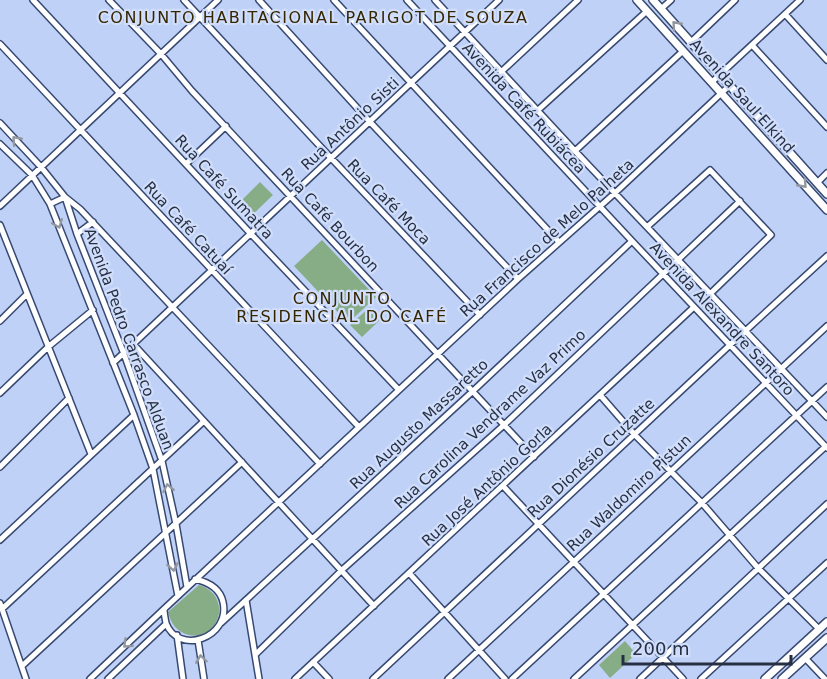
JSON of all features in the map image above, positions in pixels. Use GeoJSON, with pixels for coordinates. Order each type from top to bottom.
{"type":"FeatureCollection","features":[{"type":"Feature","properties":{"kind":"main road","name":"Avenida Saul Elkind"},"geometry":{"type":"LineString","coordinates":[[637,0],[827,210]]}},
{"type":"Feature","properties":{"kind":"main road","name":"Avenida Saul Elkind"},"geometry":{"type":"LineString","coordinates":[[653,0],[827,194]]}},
{"type":"Feature","properties":{"kind":"main road"},"geometry":{"type":"LineString","coordinates":[[765,679],[827,622]]}},
{"type":"Feature","properties":{"kind":"main road"},"geometry":{"type":"LineString","coordinates":[[782,679],[827,638]]}},
{"type":"Feature","properties":{"kind":"street","name":"Rua Café Sumatra"},"geometry":{"type":"LineString","coordinates":[[33,0],[399,390]]}},
{"type":"Feature","properties":{"kind":"street","name":"Rua Café Bourbon"},"geometry":{"type":"LineString","coordinates":[[109,0],[534,458]]}},
{"type":"Feature","properties":{"kind":"street","name":"Rua Café Moca"},"geometry":{"type":"LineString","coordinates":[[184,0],[480,315]]}},
{"type":"Feature","properties":{"kind":"street"},"geometry":{"type":"LineString","coordinates":[[0,206],[218,0]]}},
{"type":"Feature","properties":{"kind":"street"},"geometry":{"type":"LineString","coordinates":[[259,0],[518,279]]}},
{"type":"Feature","properties":{"kind":"street"},"geometry":{"type":"LineString","coordinates":[[334,0],[559,242]]}},
{"type":"Feature","properties":{"kind":"street","name":"Avenida Café Rubiácea"},"geometry":{"type":"LineString","coordinates":[[407,0],[599,207]]}},
{"type":"Feature","properties":{"kind":"street","name":"Avenida Café Rubiácea"},"geometry":{"type":"LineString","coordinates":[[435,0],[615,193]]}},
{"type":"Feature","properties":{"kind":"street","name":"Rua Antônio Sisti"},"geometry":{"type":"LineString","coordinates":[[113,363],[499,0]]}},
{"type":"Feature","properties":{"kind":"street"},"geometry":{"type":"LineString","coordinates":[[501,72],[578,0]]}},
{"type":"Feature","properties":{"kind":"street"},"geometry":{"type":"LineString","coordinates":[[661,9],[671,0]]}},
{"type":"Feature","properties":{"kind":"street"},"geometry":{"type":"LineString","coordinates":[[691,42],[735,0]]}},
{"type":"Feature","properties":{"kind":"street"},"geometry":{"type":"LineString","coordinates":[[712,82],[800,0]]}},
{"type":"Feature","properties":{"kind":"street"},"geometry":{"type":"LineString","coordinates":[[537,111],[647,10]]}},
{"type":"Feature","properties":{"kind":"street"},"geometry":{"type":"LineString","coordinates":[[785,14],[827,60]]}},
{"type":"Feature","properties":{"kind":"street","name":"Rua Café Catuaí"},"geometry":{"type":"LineString","coordinates":[[0,44],[359,427]]}},
{"type":"Feature","properties":{"kind":"street"},"geometry":{"type":"LineString","coordinates":[[752,45],[827,127]]}},
{"type":"Feature","properties":{"kind":"street"},"geometry":{"type":"LineString","coordinates":[[575,151],[683,51]]}},
{"type":"Feature","properties":{"kind":"street","name":"Rua Francisco de Melo Palheta"},"geometry":{"type":"LineString","coordinates":[[195,579],[730,85]]}},
{"type":"Feature","properties":{"kind":"street","name":"Avenida Pedro Carrasco Alduan"},"geometry":{"type":"LineString","coordinates":[[0,123],[41,167],[64,197],[162,461],[187,587]]}},
{"type":"Feature","properties":{"kind":"street"},"geometry":{"type":"LineString","coordinates":[[186,164],[226,126]]}},
{"type":"Feature","properties":{"kind":"street","name":"Avenida Pedro Carrasco Alduan"},"geometry":{"type":"LineString","coordinates":[[0,144],[32,175],[50,204],[93,310],[153,470],[178,596]]}},
{"type":"Feature","properties":{"kind":"street"},"geometry":{"type":"LineString","coordinates":[[647,227],[710,170],[740,201],[771,235],[710,294]]}},
{"type":"Feature","properties":{"kind":"street"},"geometry":{"type":"LineString","coordinates":[[817,183],[827,173]]}},
{"type":"Feature","properties":{"kind":"street","name":"Avenida Alexandre Santoro"},"geometry":{"type":"LineString","coordinates":[[615,193],[827,417]]}},
{"type":"Feature","properties":{"kind":"street"},"geometry":{"type":"LineString","coordinates":[[50,204],[64,197],[93,222],[320,464]]}},
{"type":"Feature","properties":{"kind":"street","name":"Rua Carolina Vendrame Vaz Primo"},"geometry":{"type":"LineString","coordinates":[[256,654],[342,570],[504,425],[740,201]]}},
{"type":"Feature","properties":{"kind":"street","name":"Avenida Alexandre Santoro"},"geometry":{"type":"LineString","coordinates":[[599,207],[826,447]]}},
{"type":"Feature","properties":{"kind":"street"},"geometry":{"type":"LineString","coordinates":[[77,234],[93,222]]}},
{"type":"Feature","properties":{"kind":"street"},"geometry":{"type":"LineString","coordinates":[[0,225],[91,454]]}},
{"type":"Feature","properties":{"kind":"street","name":"Rua Augusto Massaretto"},"geometry":{"type":"LineString","coordinates":[[221,623],[632,241]]}},
{"type":"Feature","properties":{"kind":"street","name":"Rua Dionésio Cruzatte"},"geometry":{"type":"LineString","coordinates":[[373,679],[827,256]]}},
{"type":"Feature","properties":{"kind":"street"},"geometry":{"type":"LineString","coordinates":[[0,321],[27,294]]}},
{"type":"Feature","properties":{"kind":"street","name":"Rua José Antônio Gorla"},"geometry":{"type":"LineString","coordinates":[[296,679],[694,307]]}},
{"type":"Feature","properties":{"kind":"street"},"geometry":{"type":"LineString","coordinates":[[0,393],[48,347],[93,310]]}},
{"type":"Feature","properties":{"kind":"street","name":"Rua Waldomiro Pistun"},"geometry":{"type":"LineString","coordinates":[[448,679],[827,326]]}},
{"type":"Feature","properties":{"kind":"street"},"geometry":{"type":"LineString","coordinates":[[134,345],[374,606]]}},
{"type":"Feature","properties":{"kind":"street"},"geometry":{"type":"LineString","coordinates":[[512,679],[827,387]]}},
{"type":"Feature","properties":{"kind":"street"},"geometry":{"type":"LineString","coordinates":[[600,395],[634,434],[702,504],[758,568],[819,629]]}},
{"type":"Feature","properties":{"kind":"street"},"geometry":{"type":"LineString","coordinates":[[0,467],[69,399]]}},
{"type":"Feature","properties":{"kind":"street"},"geometry":{"type":"LineString","coordinates":[[0,540],[134,415]]}},
{"type":"Feature","properties":{"kind":"street"},"geometry":{"type":"LineString","coordinates":[[26,679],[1,606],[153,470],[204,421]]}},
{"type":"Feature","properties":{"kind":"street"},"geometry":{"type":"LineString","coordinates":[[574,679],[826,447]]}},
{"type":"Feature","properties":{"kind":"street"},"geometry":{"type":"LineString","coordinates":[[22,666],[242,462]]}},
{"type":"Feature","properties":{"kind":"street"},"geometry":{"type":"LineString","coordinates":[[503,486],[683,679]]}},
{"type":"Feature","properties":{"kind":"street"},"geometry":{"type":"LineString","coordinates":[[640,679],[827,504]]}},
{"type":"Feature","properties":{"kind":"street"},"geometry":{"type":"LineString","coordinates":[[701,679],[827,563]]}},
{"type":"Feature","properties":{"kind":"street"},"geometry":{"type":"LineString","coordinates":[[409,573],[505,679]]}},
{"type":"Feature","properties":{"kind":"street"},"geometry":{"type":"LineString","coordinates":[[90,679],[195,579],[206,582],[217,590],[222,598],[224,611],[221,623],[213,633],[198,640],[184,640],[166,624],[164,609]]}},
{"type":"Feature","properties":{"kind":"street"},"geometry":{"type":"LineString","coordinates":[[246,600],[259,679]]}},
{"type":"Feature","properties":{"kind":"street"},"geometry":{"type":"LineString","coordinates":[[108,679],[166,624]]}},
{"type":"Feature","properties":{"kind":"street"},"geometry":{"type":"LineString","coordinates":[[177,635],[183,679]]}},
{"type":"Feature","properties":{"kind":"street"},"geometry":{"type":"LineString","coordinates":[[198,640],[204,679]]}},
{"type":"Feature","properties":{"kind":"street"},"geometry":{"type":"LineString","coordinates":[[805,658],[825,679]]}},
{"type":"Feature","properties":{"kind":"street"},"geometry":{"type":"LineString","coordinates":[[314,662],[328,679]]}},
{"type":"Feature","properties":{"kind":"green space"},"geometry":{"type":"Polygon","coordinates":[[[260,182],[273,195],[251,216],[239,203],[260,182]]]}},
{"type":"Feature","properties":{"kind":"green space"},"geometry":{"type":"Polygon","coordinates":[[[322,240],[376,297],[348,323],[294,266],[322,240]]]}},
{"type":"Feature","properties":{"kind":"green space"},"geometry":{"type":"Polygon","coordinates":[[[370,307],[381,319],[362,337],[350,325],[370,307]]]}},
{"type":"Feature","properties":{"kind":"green space"},"geometry":{"type":"Polygon","coordinates":[[[199,585],[210,590],[216,598],[219,607],[218,616],[215,624],[208,631],[200,635],[189,635],[175,627],[168,612],[199,585]]]}},
{"type":"Feature","properties":{"kind":"green space"},"geometry":{"type":"Polygon","coordinates":[[[625,641],[636,654],[610,678],[599,665],[625,641]]]}},
{"type":"Feature","properties":{"kind":"district","name":"CONJUNTO HABITACIONAL PARIGOT DE SOUZA"},"geometry":{"type":"Point","coordinates":[313,17]}},
{"type":"Feature","properties":{"kind":"district","name":"CONJUNTO RESIDENCIAL DO CAFÉ"},"geometry":{"type":"Point","coordinates":[342,307]}}]}
